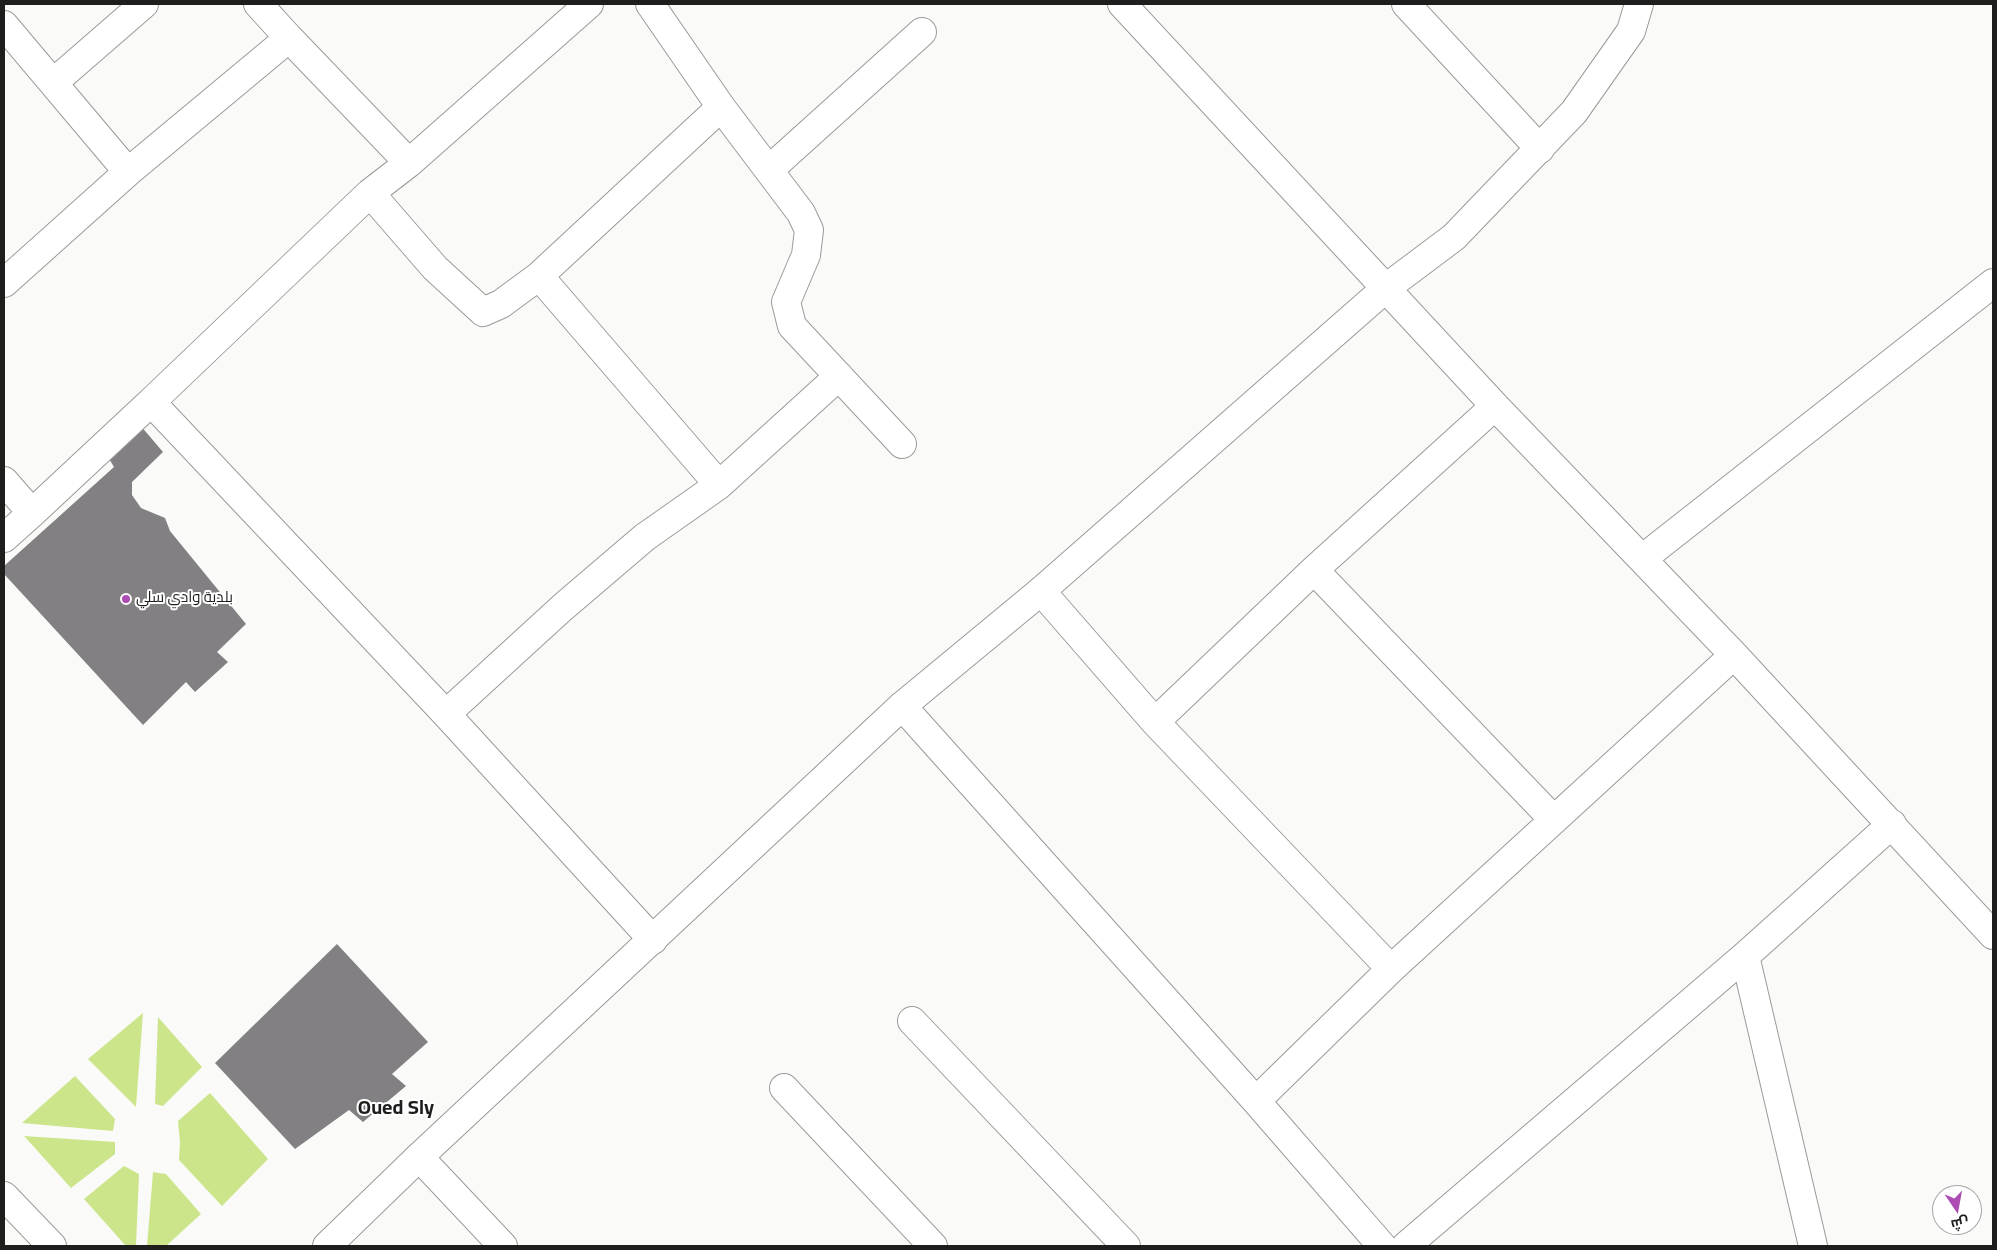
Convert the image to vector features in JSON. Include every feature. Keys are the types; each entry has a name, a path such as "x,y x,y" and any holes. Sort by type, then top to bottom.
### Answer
{"street":[{"path":"53,83 144,4"},
{"path":"258,4 409,162"},
{"path":"4,538 151,402 370,193 409,162 589,4"},
{"path":"650,4 722,106 801,212 809,230 806,255 786,302 792,326 902,444"},
{"path":"1122,4 1495,406 1734,655 1993,935"},
{"path":"1406,4 1540,149"},
{"path":"326,1246 902,706 1041,591 1386,288 1454,237 1574,112 1631,31 1639,4"},
{"path":"4,24 128,172"},
{"path":"770,170 922,32"},
{"path":"4,283 128,172 289,38"},
{"path":"370,193 435,268 483,312 501,304 539,276 722,106"},
{"path":"539,276 719,485"},
{"path":"1642,559 1993,282"},
{"path":"446,714 563,607 638,544 719,485 840,376"},
{"path":"151,402 446,714 653,940"},
{"path":"1155,722 1314,570 1495,406"},
{"path":"4,481 32,513"},
{"path":"1314,570 1554,820"},
{"path":"1041,591 1155,722 1391,969"},
{"path":"1256,1101 1391,969 1734,655"},
{"path":"902,706 1256,1101 1382,1246"},
{"path":"1406,1246 1745,956 1892,824"},
{"path":"1745,956 1813,1246"},
{"path":"912,1021 1126,1246"},
{"path":"784,1088 933,1246"},
{"path":"419,1157 503,1246"},
{"path":"4,1196 52,1246"}],"green space":[{"path":"143,1013 136,1107 88,1059"},
{"path":"158,1017 202,1067 163,1106 155,1104"},
{"path":"75,1076 115,1119 113,1131 22,1123"},
{"path":"210,1093 268,1159 222,1206 179,1160 178,1121"},
{"path":"24,1136 115,1142 115,1154 71,1188"},
{"path":"124,1166 139,1174 136,1246 126,1246 84,1199"},
{"path":"153,1172 166,1174 201,1214 166,1246 147,1246"}],"building":[{"name":"بلدية وادي سلي","path":"140,425 163,452 132,482 132,495 141,508 165,518 170,531 246,624 217,652 228,662 195,692 186,682 143,725 4,574 4,566 114,467 108,457"},
{"path":"337,944 428,1042 392,1074 406,1086 363,1122 349,1110 295,1149 215,1063"}],"place":[{"name":"بلدية وادي سلي","path":"126,599"}],"district":[{"name":"Oued Sly","path":"396,1110"}]}
